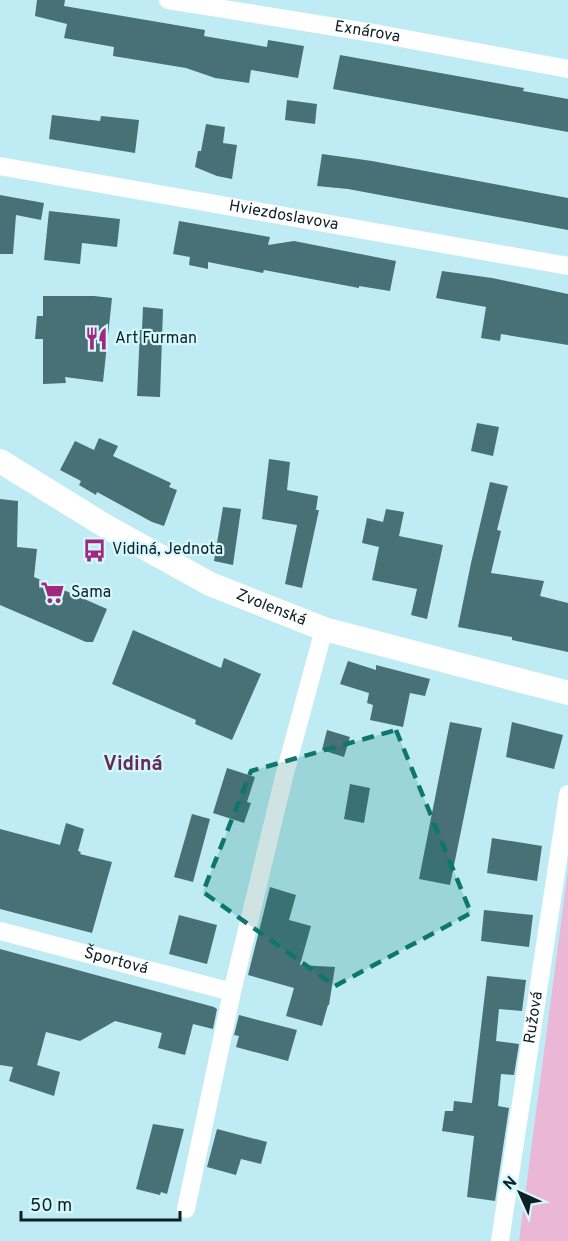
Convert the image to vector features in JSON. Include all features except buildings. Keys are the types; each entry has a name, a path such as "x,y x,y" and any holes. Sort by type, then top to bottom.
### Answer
{"street":[{"name":"Exnárova","path":"168,0 379,34 568,69"},
{"name":"Hviezdoslavova","path":"0,166 568,266"},
{"name":"Zvolenská","path":"0,461 107,527 210,584 324,629 568,693"},
{"path":"186,1209 232,992 284,777 324,629"},
{"name":"Ružová","path":"500,1241 568,794"},
{"name":"Športová","path":"0,931 232,992"}],"highlighted area":[{"path":"396,730 471,913 335,986 203,892 251,771"}],"shaded area":[{"path":"568,870 568,1241 519,1241"}],"place":[{"name":"Art Furman","path":"97,339"},
{"name":"Vidiná, Jednota","path":"94,550"},
{"name":"Sama","path":"53,593"}],"district":[{"name":"Vidiná","path":"133,765"}]}
